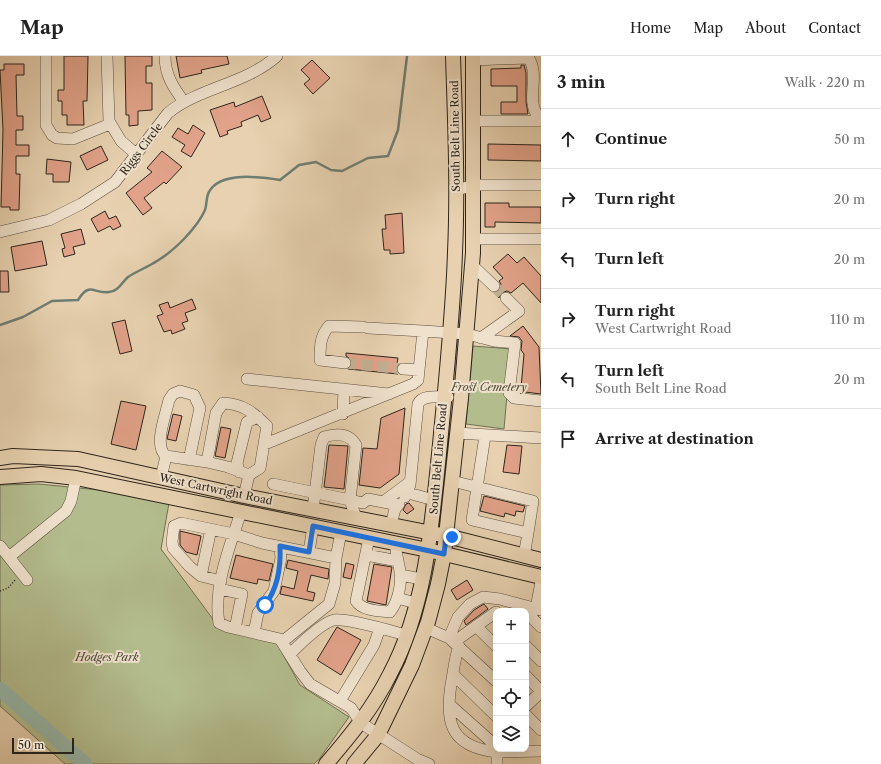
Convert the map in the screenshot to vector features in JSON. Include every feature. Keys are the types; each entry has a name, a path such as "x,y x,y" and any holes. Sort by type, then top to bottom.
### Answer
{"main road":[{"path":"454,58 473,58"},
{"name":"South Belt Line Road","path":"326,764 361,723 391,673 406,635 416,603 428,550 446,397 445,381 455,254 457,190 454,58"},
{"name":"South Belt Line Road","path":"354,764 378,735 412,666 426,628 438,584 444,554 467,334 474,239 473,58"},
{"path":"446,397 446,427 451,432 457,433"},
{"name":"West Cartwright Road","path":"0,458 13,456 78,459 244,496 446,536 541,560"},
{"path":"76,478 78,459"},
{"name":"West Cartwright Road","path":"0,477 41,474 76,478 428,550 541,577"},
{"path":"241,512 244,496"}],"street":[{"path":"46,56 46,125 52,135 57,138 73,139 110,124"},
{"path":"107,56 108,112 110,124 120,141 137,155"},
{"path":"166,56 168,78 184,102"},
{"name":"Riggs Circle","path":"0,232 48,220 81,204 115,182 168,113 184,102 225,86 268,64 277,56"},
{"path":"473,58 528,56 538,75 533,79 534,108 538,116 541,116"},
{"path":"474,121 541,121"},
{"path":"457,190 474,185 541,185"},
{"path":"474,239 541,238"},
{"path":"472,265 494,286"},
{"path":"481,338 519,311 506,298"},
{"path":"345,362 320,360 321,340 324,332 329,326 449,332 467,334 494,341 515,343 509,393 514,398 541,401"},
{"path":"265,444 343,414 413,384 418,380 423,331"},
{"path":"403,369 419,370"},
{"path":"246,379 390,394"},
{"path":"343,414 344,389"},
{"path":"189,460 200,408 194,396 187,392 180,391 173,394 169,400 159,445 161,452 166,456 189,460 207,462 244,474 260,468 267,426 258,417 236,404 223,403 216,413 207,462"},
{"path":"391,525 404,496 419,400 426,397 446,397"},
{"path":"244,496 244,474 237,463 246,422 258,417"},
{"path":"457,433 484,436 541,438"},
{"path":"313,510 321,445 324,437 331,435 345,435 356,445 350,500 356,518"},
{"path":"484,436 478,487 472,520 528,533"},
{"path":"161,478 166,456"},
{"path":"9,558 66,511 71,501 76,478"},
{"path":"452,481 533,501 524,556"},
{"path":"273,484 363,503 368,499 383,502 404,496 434,500"},
{"path":"383,502 404,496"},
{"path":"241,512 220,585 217,609 219,623 228,627 280,639 300,672 310,684 351,708 361,723 378,735 417,759 430,764"},
{"path":"236,624 242,594 201,576 190,567 173,548 172,542 174,526 181,523 336,558"},
{"path":"309,552 313,526"},
{"path":"201,576 211,529"},
{"path":"282,642 329,604 335,583 336,558 340,532"},
{"path":"369,538 356,596 358,603 362,607 378,611 390,612 397,598 401,575 395,555 396,544"},
{"path":"0,546 25,577"},
{"path":"254,633 258,613 274,591 280,564 280,546"},
{"path":"366,555 398,561"},
{"path":"401,575 422,579"},
{"path":"493,749 482,750 465,743 453,730 449,704 456,654 454,642 458,617 470,604 483,597 526,608 541,582"},
{"path":"397,598 416,603"},
{"path":"529,612 541,627"},
{"path":"454,642 493,615"},
{"path":"290,654 324,624 334,620 380,628 406,635"},
{"path":"476,626 494,644"},
{"path":"340,701 374,645 380,628"},
{"path":"426,628 454,642 495,680"},
{"path":"529,649 541,661"},
{"path":"453,674 493,713"},
{"path":"529,679 541,692 529,703"},
{"path":"449,704 493,745"},
{"path":"527,716 541,730"},
{"path":"529,750 541,751"},
{"path":"496,764 497,752"}],"path":[{"path":"0,591 8,588 25,577"}],"green space":[{"name":"Frost Cemetery","path":"473,346 511,349 504,429 466,424"},
{"name":"Hodges Park","path":"39,484 109,491 169,503 161,549 221,630 276,642 300,685 349,717 320,758 314,764 65,764 0,706 0,485"}],"building":[{"path":"64,56 88,56 87,101 83,101 84,125 67,125 67,115 62,115 62,101 58,101 58,90 64,90"},
{"path":"125,56 152,56 152,66 146,66 146,83 152,83 152,110 138,111 138,125 129,126 129,115 126,115"},
{"path":"176,56 227,56 229,64 201,70 202,73 180,78"},
{"path":"312,60 330,78 313,94 304,84 310,79 301,70"},
{"path":"4,64 24,64 24,75 16,75 17,116 23,116 23,130 16,130 16,145 29,145 29,156 16,156 16,174 20,174 19,210 10,210 10,207 1,207 3,130 0,70 4,70"},
{"path":"521,65 524,65 526,73 526,102 528,114 501,114 501,102 517,102 517,86 491,86 491,69 521,68"},
{"path":"262,96 271,118 261,122 258,115 241,122 242,126 227,131 228,134 220,137 210,110 234,102 235,107"},
{"path":"193,125 205,133 191,157 181,151 185,145 172,137 178,128 188,134"},
{"path":"488,144 541,145 541,161 488,160"},
{"path":"101,146 108,160 87,170 80,156"},
{"path":"162,151 182,167 166,184 164,182 144,198 152,208 143,215 126,193 152,172 147,168"},
{"path":"47,159 71,162 69,182 53,182 53,174 46,174"},
{"path":"485,203 509,203 509,207 541,207 541,223 495,222 495,227 485,227"},
{"path":"105,211 109,219 116,216 121,226 113,230 110,226 98,232 91,219"},
{"path":"402,213 404,253 390,254 390,250 384,250 382,229 386,229 385,215"},
{"path":"81,229 85,244 73,247 75,254 64,257 62,249 65,248 61,234"},
{"path":"42,241 47,265 15,271 11,247"},
{"path":"508,254 517,263 524,257 541,276 541,303 523,283 511,293 507,291 501,293 499,298 494,293 499,291 501,284 499,281 503,278 493,267"},
{"path":"0,271 8,271 9,292 0,292"},
{"path":"192,299 196,309 185,313 188,321 182,323 185,329 172,334 171,330 164,332 157,316 163,314 159,305 168,302 170,308"},
{"path":"125,320 132,351 120,354 112,323"},
{"path":"523,326 539,347 541,394 525,392 526,388 521,388 524,354 521,350 522,341 519,337 510,336"},
{"path":"346,353 398,358 396,369 398,374 348,369 352,363 346,356"},
{"path":"121,401 146,406 136,450 111,444"},
{"path":"405,408 399,474 380,488 359,485 363,448 377,449 381,418"},
{"path":"173,414 182,416 176,441 167,439"},
{"path":"221,427 231,429 225,458 215,456"},
{"path":"329,445 348,446 344,489 324,487"},
{"path":"507,445 522,446 519,474 503,472"},
{"path":"484,496 525,506 523,512 516,511 515,516 505,513 504,517 480,511"},
{"path":"409,503 414,509 407,514 403,510 406,504"},
{"path":"180,531 201,536 197,555 186,552 180,545"},
{"path":"236,555 273,564 269,581 258,579 257,584 230,578"},
{"path":"288,560 329,569 328,579 311,575 307,591 315,593 313,601 280,594 282,586 294,589 298,571 286,568"},
{"path":"346,563 354,565 351,579 343,577"},
{"path":"374,564 392,567 386,605 367,601"},
{"path":"467,580 473,590 457,600 451,590"},
{"path":"484,604 488,609 466,625 464,621 474,610"},
{"path":"337,627 361,640 341,675 317,660"}],"waterway":[{"path":"0,325 23,317 52,301 78,300 82,294 89,290 112,292 128,277 164,257 178,245 197,224 205,210 209,192 214,185 222,181 242,177 280,180 299,165 316,162 331,170 342,171 368,158 388,156 398,130 407,56"},
{"path":"0,689 85,764"}],"tunnel":[{"path":"494,286 506,298"},
{"path":"345,363 403,369"}],"route":[{"path":"265,605 274,591 281,558 280,546 309,552 313,526 444,554 446,536 452,537"}]}
